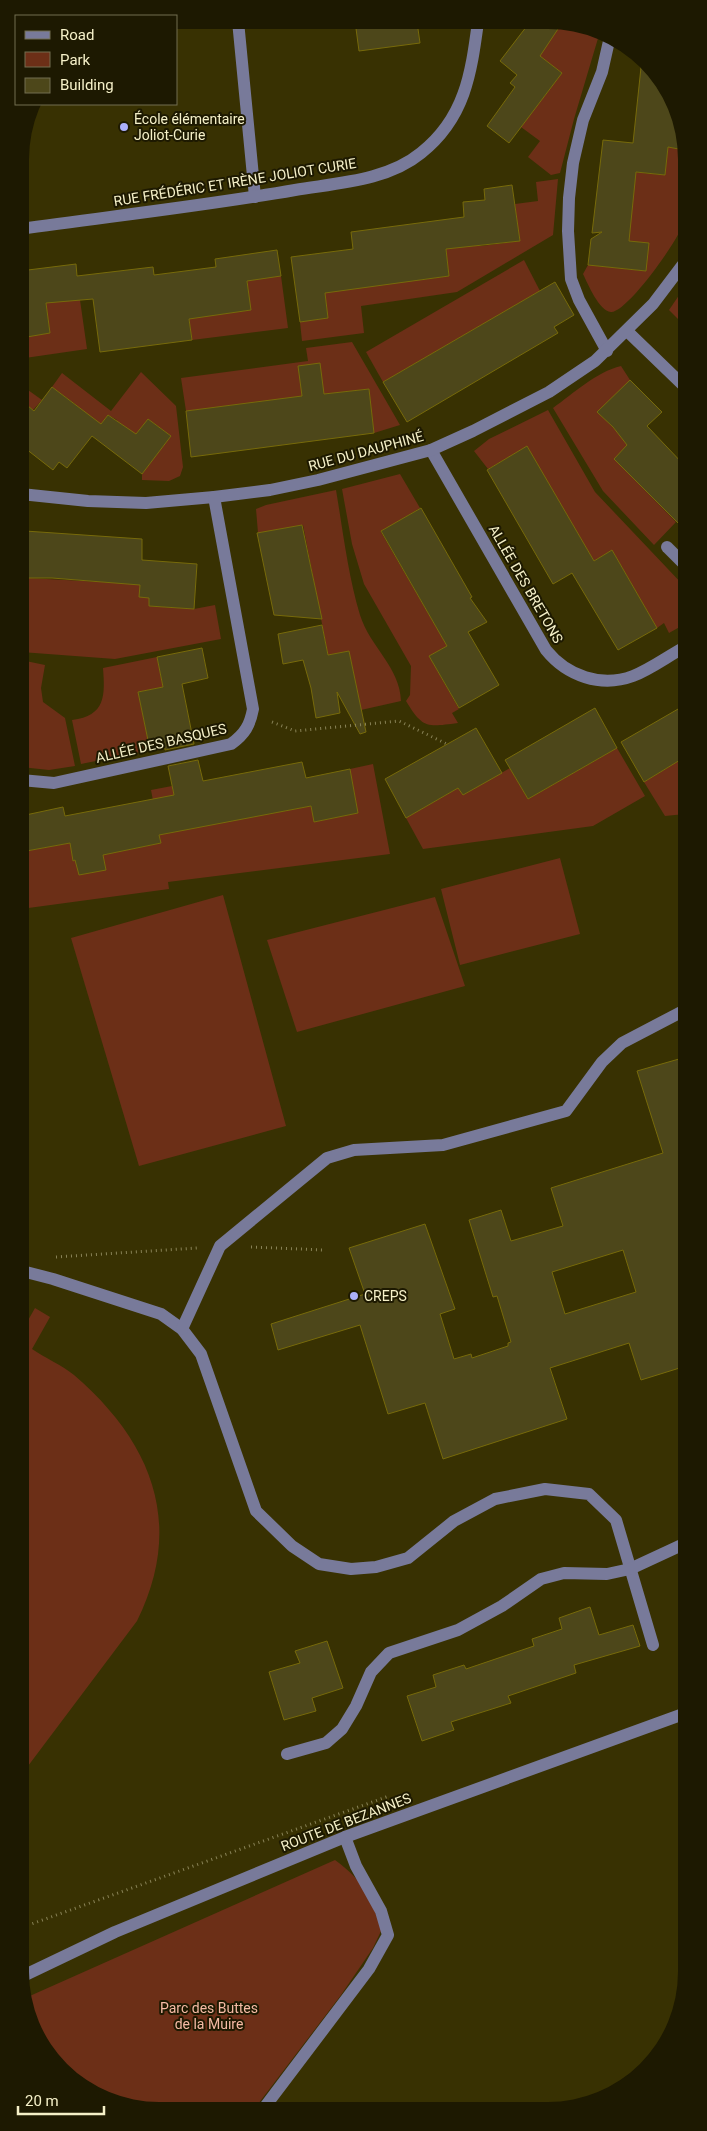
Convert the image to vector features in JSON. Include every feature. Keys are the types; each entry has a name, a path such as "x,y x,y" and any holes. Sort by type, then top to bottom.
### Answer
{"street":[{"path":"239,29 255,197"},
{"name":"RUE FRÉDÉRIC ET IRÈNE JOLIOT CURIE","path":"29,228 255,197 369,177 396,168 420,154 454,118 465,94 472,66 477,29"},
{"path":"607,351 579,300 571,279 568,231 573,163 584,120 602,72 608,44"},
{"name":"RUE DU DAUPHINÉ","path":"29,495 88,501 146,503 214,497 270,490 318,480 431,450 474,431 549,392 595,361 654,304 678,272"},
{"path":"627,331 678,380"},
{"name":"ALLÉE DES BRETONS","path":"431,450 546,650 556,664 586,679 620,680 634,675 678,651"},
{"name":"ALLÉE DES BASQUES","path":"29,781 54,783 231,744 242,737 250,724 253,709 214,497"},
{"path":"667,547 678,558"},
{"path":"182,1329 220,1246 327,1158 354,1150 443,1145 566,1111 602,1062 622,1044 678,1014"},
{"path":"29,1273 160,1314 182,1329 201,1354 256,1511 292,1546 319,1564 351,1569 376,1567 408,1558 454,1521 496,1499 545,1489 589,1494 616,1520 653,1645"},
{"path":"287,1754 326,1743 342,1729 356,1706 371,1672 389,1653 458,1630 502,1606 541,1579 564,1573 607,1574 630,1569 678,1548"},
{"name":"ROUTE DE BEZANNES","path":"29,1973 115,1932 345,1837 678,1717"},
{"path":"269,2102 369,1969 388,1935 381,1911 356,1866 345,1837"}],"path":[{"path":"252,714 295,730 399,721 449,744"},
{"path":"50,1257 220,1246 323,1250"},
{"path":"29,1925 397,1793"}],"green space":[{"path":"558,29 574,31 598,39 560,173 551,175 528,157 540,141 521,127 562,73 533,51 553,36"},
{"path":"668,147 677,149 678,234 652,273 629,301 619,309 611,312 602,307 598,302 583,274 588,265 645,271 649,243 612,240 621,171 665,175"},
{"path":"558,179 553,235 457,292 361,306 364,333 302,341 300,322 328,317 322,273 421,280 449,276 445,240 481,246 519,241 515,204 538,201 536,182"},
{"path":"524,260 540,291 383,382 366,352"},
{"path":"247,274 281,276 288,328 192,340 185,290 223,314 250,310"},
{"path":"44,288 80,300 87,349 29,357 29,336 50,333"},
{"path":"678,297 678,319 669,310"},
{"path":"352,342 400,425 374,433 369,389 186,411 181,378 308,361 306,348"},
{"path":"621,366 630,380 598,412 629,444 614,459 676,522 654,545 603,491 553,408 594,378"},
{"path":"141,372 176,406 183,467 180,476 169,481 142,480 142,474 171,436 148,419 131,440 113,426 117,420 108,415 83,447 75,441 75,404 52,387 62,373 111,411"},
{"path":"29,391 42,400 33,410 29,407"},
{"path":"548,410 595,492 678,580 678,628 669,633 664,623 657,628 612,550 594,561 527,447 488,469 474,451 489,439"},
{"path":"400,474 420,508 381,532 447,646 429,656 459,709 452,713 458,723 427,724 417,717 406,701 410,695 411,666 364,584 352,544 342,489"},
{"path":"336,490 349,569 360,615 370,637 396,678 401,701 361,710 349,651 328,655 303,525 258,533 256,509 266,505"},
{"path":"29,578 140,584 149,598 149,606 194,609 215,605 221,639 115,659 29,653"},
{"path":"157,657 163,687 138,692 150,750 81,764 72,720 91,714 101,703 104,687 103,668"},
{"path":"29,662 45,665 41,688 43,702 65,718 75,766 49,770 29,768"},
{"path":"617,748 645,796 593,826 423,849 406,818 458,788 463,795 510,768 528,799"},
{"path":"678,761 678,815 665,816 644,782"},
{"path":"373,764 390,854 168,882 169,889 29,908 29,851 70,843 73,861 161,843 151,790 172,786 180,830 311,806 314,822 358,813 350,769"},
{"path":"560,858 580,934 460,965 441,889"},
{"path":"223,895 286,1126 139,1166 71,938"},
{"path":"435,897 465,986 297,1032 267,940"},
{"path":"35,1308 50,1317 32,1349 74,1375 101,1401 124,1428 141,1457 153,1487 159,1518 158,1551 151,1585 137,1621 29,1765 29,1319"},
{"name":"Parc des Buttes de la Muire","path":"335,1860 353,1875 365,1890 382,1929 373,1948 341,1995 260,2102 142,2101 133,2100 101,2089 80,2075 56,2051 42,2030 31,1996"}],"building":[{"path":"356,29 418,29 420,43 359,51"},
{"path":"525,29 558,29 540,56 562,73 509,143 487,126 515,87 510,83 517,75 500,61"},
{"path":"641,68 656,86 665,101 676,133 677,149 668,147 665,175 636,172 629,241 649,243 646,271 588,265 591,239 602,232 592,233 603,140 633,143"},
{"path":"512,185 520,241 446,249 449,276 325,293 328,318 300,322 291,257 353,249 351,232 464,217 463,202 485,200 484,189"},
{"path":"277,250 281,276 247,281 251,310 189,319 192,340 100,352 93,299 46,303 50,333 29,337 29,270 76,264 77,276 153,267 154,275 216,267 215,259"},
{"path":"555,282 574,315 554,327 558,333 407,422 383,382"},
{"path":"320,363 324,394 369,389 374,433 191,457 186,411 302,396 298,366"},
{"path":"630,380 662,412 647,426 678,459 678,523 614,459 627,445 613,427 597,412"},
{"path":"52,387 101,424 108,415 136,434 148,419 171,436 142,474 92,436 67,468 59,462 53,470 29,451 29,407 34,411"},
{"path":"527,446 594,561 612,550 657,628 618,650 572,573 553,584 487,470"},
{"path":"421,508 472,597 470,598 487,622 468,632 499,685 459,708 429,656 447,646 381,531"},
{"path":"302,525 322,619 274,615 257,533"},
{"path":"29,531 142,539 142,560 197,564 194,609 149,606 149,598 139,597 140,585 29,578"},
{"path":"322,625 328,655 349,651 366,732 360,734 337,692 340,713 316,718 311,688 303,660 283,664 278,634"},
{"path":"202,648 208,678 182,684 194,744 165,750 165,748 150,750 138,692 163,687 157,657"},
{"path":"595,708 617,748 528,799 505,760"},
{"path":"678,709 678,761 644,782 621,742"},
{"path":"476,728 502,773 463,795 458,788 406,818 385,779"},
{"path":"198,760 203,781 302,762 306,778 350,769 358,813 314,822 311,806 159,835 161,843 103,855 106,870 79,875 75,860 73,861 70,843 29,851 29,814 63,807 65,816 174,795 168,766"},
{"path":"678,1059 678,1368 641,1380 629,1343 550,1368 567,1419 443,1459 425,1403 388,1414 360,1325 278,1350 271,1324 365,1294 349,1248 425,1224 455,1309 440,1314 454,1359 471,1354 472,1358 508,1346 508,1343 511,1342 497,1296 493,1297 469,1220 501,1210 511,1241 563,1226 551,1188 663,1153 637,1071","holes":["623,1250 636,1292 565,1314 552,1272"]},
{"path":"590,1607 599,1635 633,1625 640,1646 574,1665 576,1673 508,1696 511,1703 451,1722 454,1730 422,1741 407,1696 436,1687 433,1675 464,1665 466,1669 534,1646 532,1639 562,1629 559,1618"},
{"path":"327,1641 343,1688 312,1698 316,1711 284,1720 269,1672 300,1663 295,1651"}],"place":[{"name":"École élémentaire Joliot-Curie","path":"124,127"},
{"name":"CREPS","path":"354,1296"}]}
